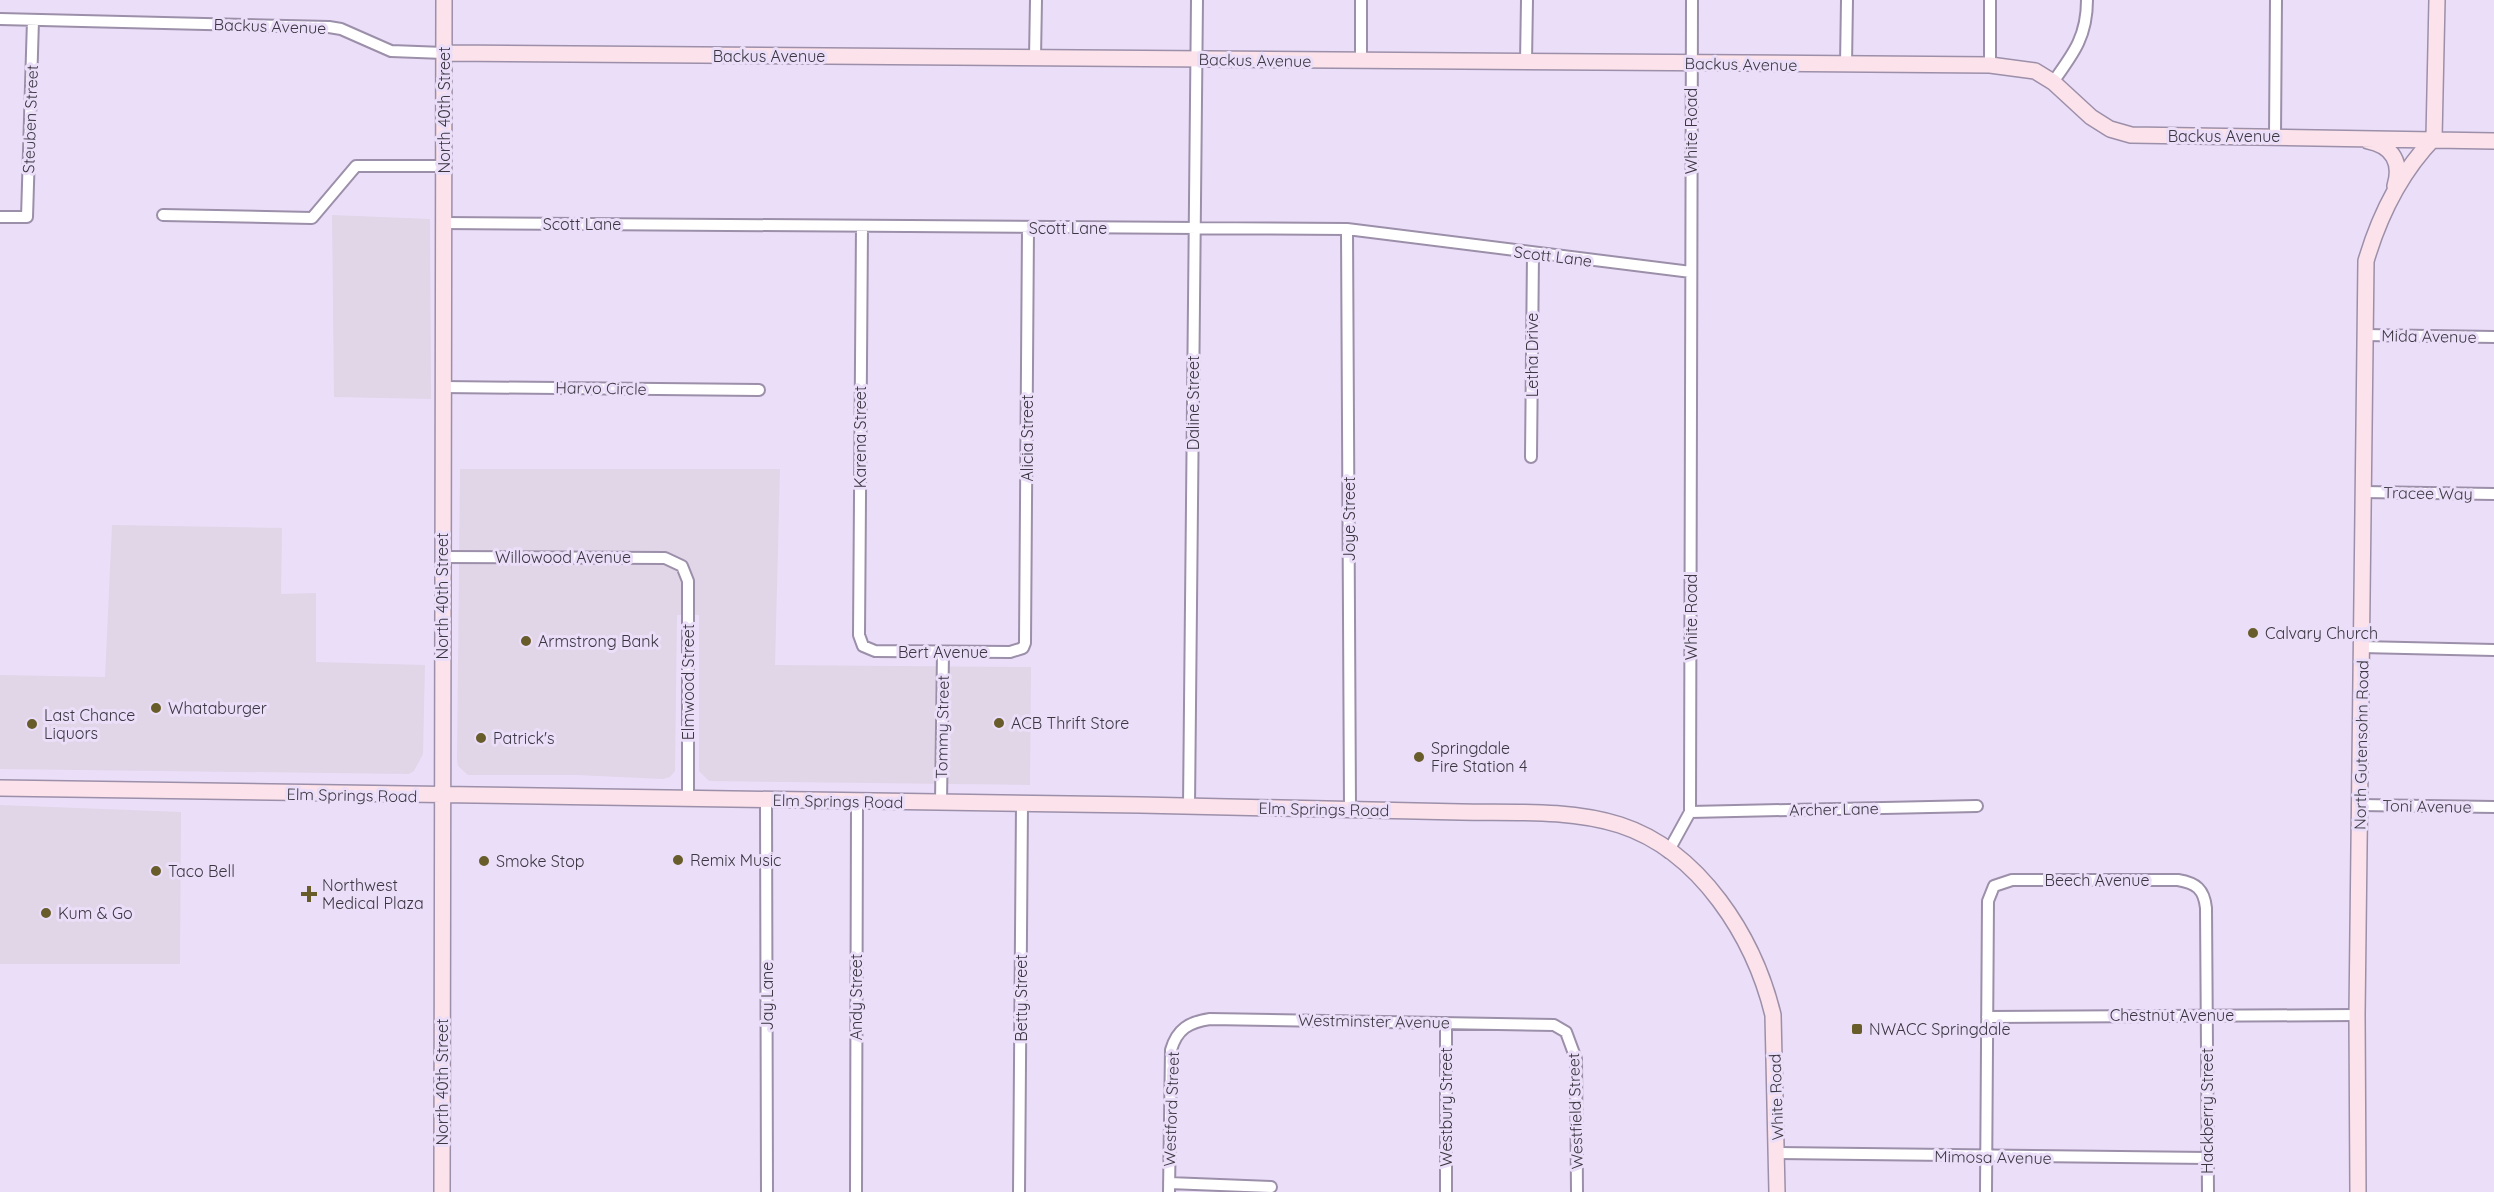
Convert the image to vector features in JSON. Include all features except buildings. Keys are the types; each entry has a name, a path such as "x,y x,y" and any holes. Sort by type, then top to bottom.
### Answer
{"street":[{"name":"North 40th Street","path":"442,1192 444,0"},
{"path":"1035,58 1036,0"},
{"name":"Daline Street","path":"1190,806 1197,0"},
{"path":"1361,0 1361,61"},
{"path":"1526,62 1527,0"},
{"name":"White Road","path":"1692,0 1690,812 1668,852 1698,875 1723,904 1743,935 1767,988 1773,1015 1777,1192"},
{"path":"1846,65 1847,0"},
{"path":"1990,0 1990,64"},
{"path":"2053,82 2074,53 2085,31 2088,0"},
{"path":"2275,136 2276,0"},
{"path":"2434,138 2437,0"},
{"name":"Backus Avenue","path":"0,20 329,27 341,29 391,51 444,53 1846,65 1990,64 2035,71 2053,82 2091,117 2110,129 2130,135 2434,138 2494,141"},
{"name":"Steuben Street","path":"0,217 27,218 33,20"},
{"path":"2344,137 2375,142 2394,155 2399,173 2389,203"},
{"name":"North Gutensohn Road","path":"2358,1192 2357,1015 2366,261 2375,228 2417,155 2434,138"},
{"path":"163,215 312,218 356,166 444,165"},
{"name":"Scott Lane","path":"443,223 1347,230 1691,272"},
{"name":"Karena Street","path":"862,226 859,635 863,646"},
{"name":"Alicia Street","path":"1023,648 1026,626 1028,228"},
{"name":"Joye Street","path":"1347,230 1350,808"},
{"name":"Letha Drive","path":"1531,457 1533,254"},
{"name":"Mida Avenue","path":"2364,335 2494,337"},
{"name":"Harvo Circle","path":"442,387 759,390"},
{"name":"Tracee Way","path":"2363,492 2494,494"},
{"name":"Willowood Avenue","path":"442,557 665,558 682,566"},
{"name":"Elmwood Street","path":"682,566 688,581 688,799"},
{"name":"Bert Avenue","path":"863,646 875,651 943,652 1010,652 1023,648"},
{"path":"2361,647 2494,650"},
{"name":"Tommy Street","path":"941,803 943,652"},
{"name":"Elm Springs Road","path":"0,788 1350,808 1584,816 1622,826 1647,837 1668,852"},
{"name":"Jay Lane","path":"766,800 767,1192"},
{"name":"Andy Street","path":"856,1192 857,801"},
{"name":"Betty Street","path":"1019,1192 1022,804"},
{"name":"Archer Lane","path":"1690,812 1977,806"},
{"name":"Toni Avenue","path":"2360,806 2494,807"},
{"name":"Beech Avenue","path":"1988,1017 1988,901 1994,886 2012,880 2178,880 2199,887"},
{"name":"Hackberry Street","path":"2199,887 2205,896 2206,908 2208,1192"},
{"name":"Chestnut Avenue","path":"1988,1017 2357,1015"},
{"path":"1986,1192 1988,1017"},
{"name":"Westminster Avenue","path":"1182,1029 1194,1021 1210,1019 1539,1023 1554,1025 1566,1032"},
{"name":"Westbury Street","path":"1446,1023 1446,1192"},
{"name":"Westford Street","path":"1169,1188 1171,1050 1174,1038 1182,1029"},
{"name":"Westfield Street","path":"1566,1032 1576,1059 1577,1192"},
{"name":"Mimosa Avenue","path":"1777,1154 2208,1158"},
{"path":"1169,1188 1271,1186"}],"shaded area":[{"path":"332,215 430,219 431,399 334,397"},
{"path":"460,469 780,469 775,665 1031,667 1030,785 709,781 699,771 699,615 677,615 675,771 670,777 663,779 576,775 468,775 458,766 457,760"},
{"path":"112,525 282,528 281,594 316,593 316,662 425,665 423,754 414,771 409,774 0,769 0,675 105,677"},
{"path":"0,805 181,812 180,964 0,964"}],"place":[{"name":"Calvary Church","path":"2253,633"},
{"name":"Armstrong Bank","path":"526,641"},
{"name":"Whataburger","path":"156,708"},
{"name":"ACB Thrift Store","path":"999,723"},
{"name":"Last Chance Liquors","path":"32,724"},
{"name":"Patrick's","path":"481,738"},
{"name":"Springdale Fire Station 4","path":"1419,757"},
{"name":"Remix Music","path":"678,860"},
{"name":"Smoke Stop","path":"484,861"},
{"name":"Taco Bell","path":"156,871"},
{"name":"Northwest Medical Plaza","path":"309,894"},
{"name":"Kum & Go","path":"46,913"},
{"name":"NWACC Springdale","path":"1857,1029"}]}
